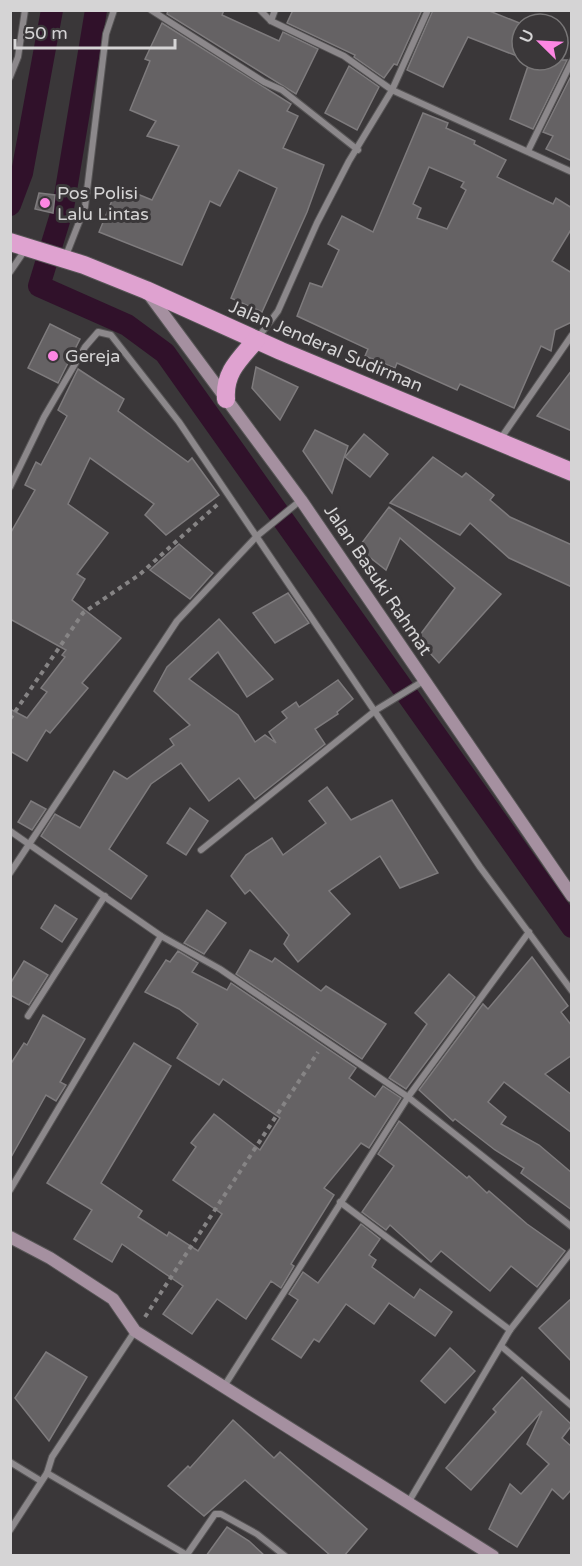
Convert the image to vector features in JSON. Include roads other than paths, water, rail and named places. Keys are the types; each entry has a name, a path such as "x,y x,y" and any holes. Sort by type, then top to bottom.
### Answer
{"highway":[{"name":"Jalan Jenderal Sudirman","path":"27,247 146,290 256,340 572,472"},
{"path":"226,399 227,378 235,364 256,340"}],"main road":[{"name":"Jalan Basuki Rahmat","path":"146,290 301,500 572,896"},
{"path":"10,1237 59,1263 113,1299 135,1331 223,1389 493,1556"}],"street":[{"path":"10,77 18,57 25,10"},
{"path":"64,259 85,207 106,34 114,10"},
{"path":"151,10 264,82 282,90 358,150"},
{"path":"260,10 271,21 344,56 392,90 572,172"},
{"path":"271,21 275,10"},
{"path":"256,340 279,311 317,224 349,161 358,150 392,90 428,10"},
{"path":"528,151 572,61"},
{"path":"10,272 27,247"},
{"path":"10,488 44,417 85,347 98,332 111,335 179,422 229,493 480,867 572,991"},
{"path":"498,441 572,335"},
{"path":"10,873 177,621 257,536 301,500"},
{"path":"201,850 376,710 425,680"},
{"path":"10,831 161,936 220,969 408,1097 572,1227"},
{"path":"28,1016 105,896"},
{"path":"223,1389 408,1097 530,932"},
{"path":"10,1190 161,936"},
{"path":"340,1202 510,1330"},
{"path":"408,1503 510,1330 572,1251"},
{"path":"10,1530 47,1473 52,1457 135,1331"},
{"path":"501,1346 572,1406"},
{"path":"10,1462 41,1481"},
{"path":"47,1473 186,1555 215,1514 221,1514 257,1534 285,1556"}],"waterway":[{"path":"10,205 22,173 52,10"},
{"path":"96,10 63,208 39,286 127,325 165,353 572,927"}],"place":[{"name":"Pos Polisi Lalu Lintas","path":"45,203"},
{"name":"Gereja","path":"53,356"}]}
